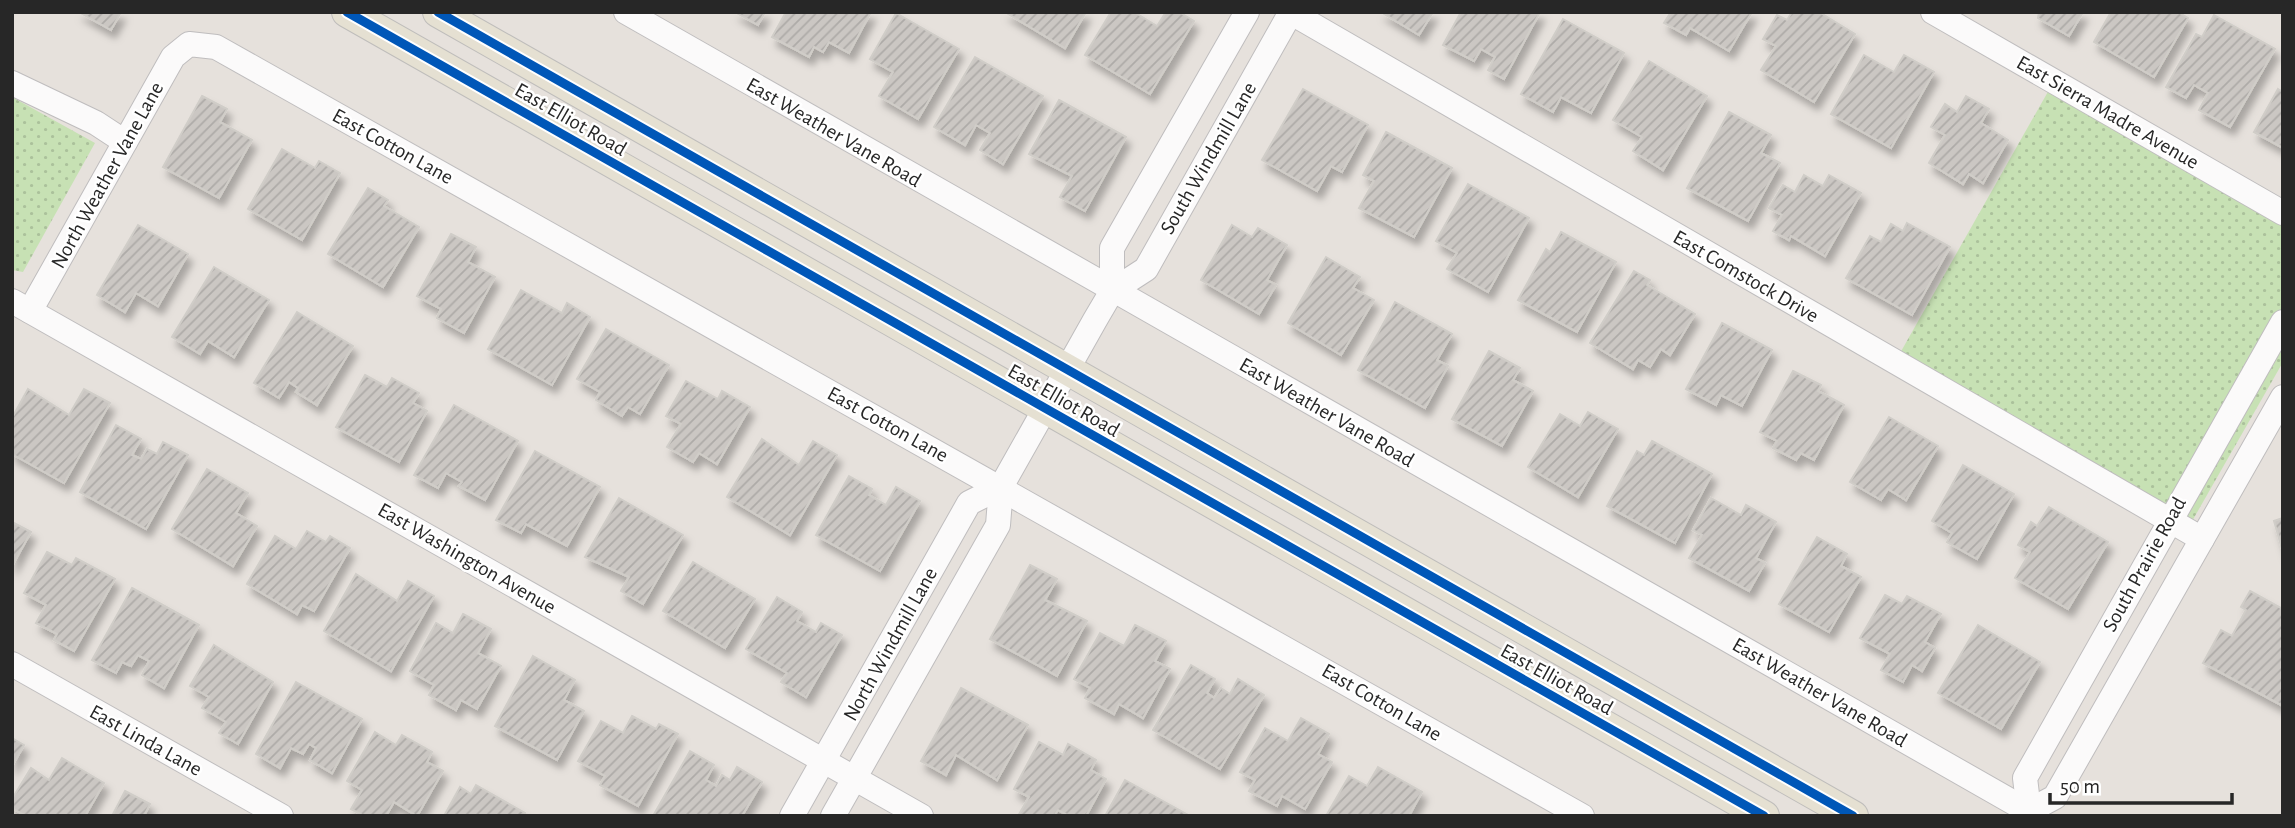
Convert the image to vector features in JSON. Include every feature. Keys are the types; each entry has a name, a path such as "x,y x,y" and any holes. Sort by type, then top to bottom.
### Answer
{"main road":[{"name":"East Elliot Road","path":"347,12 1853,816"},
{"name":"East Elliot Road","path":"438,12 1764,816"}],"street":[{"name":"East Weather Vane Road","path":"626,12 2031,814"},
{"name":"South Windmill Lane","path":"1112,291 1112,248 1247,12"},
{"name":"South Windmill Lane","path":"1056,389 1112,291 1146,269 1291,12"},
{"name":"East Comstock Drive","path":"1291,12 2202,539"},
{"name":"East Sierra Madre Avenue","path":"1933,12 2283,213"},
{"name":"North Weather Vane Lane","path":"21,306 125,142 173,57 190,44"},
{"name":"East Cotton Lane","path":"190,44 216,47 1582,816"},
{"path":"12,83 96,123 125,142"},
{"name":"East Washington Avenue","path":"21,306 921,816"},
{"name":"South Prairie Road","path":"2283,322 2025,778 2031,814 2055,797 2283,397"},
{"name":"North Windmill Lane","path":"833,816 998,525 1001,487 1056,389"},
{"name":"North Windmill Lane","path":"792,816 970,503 1001,487"},
{"name":"East Linda Lane","path":"12,664 281,816"}],"green space":[{"path":"2054,81 2283,213 2283,362 2187,530 1895,362"},
{"path":"12,97 95,143 23,272 12,270"}],"building":[{"path":"79,12 121,12 111,30"},
{"path":"735,12 765,12 758,25"},
{"path":"786,12 871,12 849,53 829,42 823,52 814,47 809,57 772,37"},
{"path":"1005,12 1086,12 1065,48"},
{"path":"1111,12 1134,12 1157,26 1166,12 1179,12 1194,21 1150,94 1085,55"},
{"path":"1381,12 1433,12 1419,35"},
{"path":"1461,12 1540,12 1504,79 1488,70 1495,57 1481,49 1474,61 1443,45"},
{"path":"1671,12 1752,12 1729,51 1690,28 1686,35 1664,23"},
{"path":"1792,12 1819,12 1855,34 1814,102 1761,70 1776,46 1763,39 1777,15 1787,20"},
{"path":"2039,12 2083,12 2069,36 2038,18"},
{"path":"2111,12 2178,12 2188,18 2154,77 2094,42"},
{"path":"896,13 959,49 918,119 879,96 893,72 870,59"},
{"path":"2214,15 2275,49 2230,127 2199,110 2208,93 2194,85 2186,98 2166,87 2196,34 2202,37"},
{"path":"1563,19 1624,53 1591,113 1561,97 1553,112 1521,94"},
{"path":"1864,55 1894,72 1904,55 1934,72 1891,148 1831,114"},
{"path":"975,57 1043,96 1003,164 980,150 990,133 976,125 965,145 934,127"},
{"path":"1649,61 1707,96 1663,170 1633,151 1642,137 1613,120"},
{"path":"1303,89 1368,125 1342,172 1331,166 1317,191 1262,160"},
{"path":"2278,89 2283,92 2283,148 2254,132"},
{"path":"202,96 227,109 220,122 252,140 219,198 163,167"},
{"path":"1966,96 1989,109 1981,123 2008,140 1983,183 1969,174 1963,184 1929,163 1945,135 1931,127 1945,104 1957,112"},
{"path":"1059,100 1126,137 1085,211 1060,197 1072,176 1029,154"},
{"path":"1729,112 1771,135 1761,153 1780,163 1748,221 1687,188"},
{"path":"1386,132 1452,168 1414,237 1359,208 1374,181 1363,175"},
{"path":"282,149 315,168 319,161 340,173 302,240 248,209"},
{"path":"1804,175 1823,186 1829,175 1861,193 1825,256 1791,236 1789,240 1773,231 1782,215 1769,208 1783,185 1795,192"},
{"path":"1468,184 1529,218 1488,292 1447,269 1457,253 1436,241"},
{"path":"368,188 388,200 384,206 419,227 383,287 328,254"},
{"path":"1907,223 1950,247 1912,315 1846,278 1870,236 1881,242 1891,224 1903,231"},
{"path":"138,225 188,254 158,306 136,293 125,312 97,295"},
{"path":"1232,225 1252,237 1258,228 1287,245 1267,280 1276,285 1259,314 1201,280"},
{"path":"1561,232 1616,262 1577,332 1518,300 1546,249 1550,252"},
{"path":"451,234 476,247 468,262 495,277 464,333 437,318 441,309 417,296"},
{"path":"1326,257 1360,277 1353,288 1374,300 1341,355 1288,323"},
{"path":"214,267 269,300 234,357 208,341 200,354 172,337"},
{"path":"1634,271 1650,280 1647,285 1695,314 1670,355 1661,349 1650,367 1638,360 1633,369 1590,343"},
{"path":"521,290 562,313 567,303 590,317 552,385 488,349"},
{"path":"1395,302 1452,334 1437,360 1448,366 1425,408 1358,370"},
{"path":"297,312 353,346 317,405 296,392 298,388 289,382 279,398 254,383"},
{"path":"1722,323 1772,350 1742,406 1721,395 1716,405 1686,389"},
{"path":"606,329 669,365 640,414 628,407 622,416 596,400 600,392 577,379"},
{"path":"1489,351 1520,368 1513,380 1533,391 1502,446 1452,419"},
{"path":"1793,371 1821,385 1818,391 1844,405 1814,460 1801,453 1796,460 1773,448 1777,441 1760,432"},
{"path":"365,375 387,387 392,378 419,393 413,403 427,411 399,462 336,427"},
{"path":"686,381 718,399 722,391 750,407 717,464 699,453 693,462 667,447 681,424 666,416"},
{"path":"28,389 69,415 84,389 110,403 64,483 12,454 12,418"},
{"path":"454,405 518,441 485,500 459,486 462,482 446,473 438,488 414,475"},
{"path":"1588,412 1618,429 1578,497 1528,467 1560,414 1580,426"},
{"path":"1889,417 1938,446 1906,500 1888,489 1881,500 1850,482"},
{"path":"116,425 141,439 132,455 141,459 147,449 157,454 163,442 188,455 146,529 80,492"},
{"path":"762,439 799,465 813,441 837,455 790,535 727,497"},
{"path":"1652,441 1712,474 1675,543 1607,506 1637,451 1644,455"},
{"path":"535,451 600,487 567,546 526,524 521,533 496,520"},
{"path":"1963,465 2014,494 1977,559 1947,542 1952,533 1932,521"},
{"path":"207,469 248,493 236,513 257,526 233,566 172,529"},
{"path":"849,476 872,489 869,495 886,505 896,487 920,501 880,571 816,535"},
{"path":"619,498 683,535 643,604 621,591 629,577 585,557"},
{"path":"1711,498 1741,515 1746,505 1776,522 1756,558 1765,563 1749,591 1689,558 1702,535 1693,530"},
{"path":"2049,507 2108,542 2068,609 2015,578 2030,552 2018,545 2031,522 2037,526"},
{"path":"2283,518 2283,552 2274,521"},
{"path":"12,522 31,532 12,566"},
{"path":"307,531 326,542 330,536 350,548 314,611 302,605 297,614 247,584 275,536 296,549"},
{"path":"1817,537 1847,554 1841,566 1861,577 1829,632 1779,604"},
{"path":"47,552 72,565 76,558 115,579 74,651 54,640 57,634 36,623 46,605 24,593"},
{"path":"693,562 755,599 725,648 663,611"},
{"path":"1030,565 1057,579 1045,600 1087,621 1057,676 990,639"},
{"path":"356,574 397,601 408,581 434,596 391,671 324,631"},
{"path":"132,588 199,625 164,688 142,675 149,661 138,655 131,666 122,662 116,673 92,660"},
{"path":"2250,591 2283,609 2283,706 2203,663 2221,630 2232,636 2246,610 2241,607"},
{"path":"1885,595 1902,604 1907,596 1941,614 1925,642 1935,648 1922,671 1912,665 1903,682 1881,670 1890,654 1860,638"},
{"path":"777,597 802,612 797,621 816,632 821,623 842,635 806,697 781,682 787,673 746,649"},
{"path":"463,614 491,629 478,653 501,666 477,709 461,700 456,710 429,695 434,685 410,671 436,623 453,633"},
{"path":"1135,625 1166,641 1155,661 1170,669 1143,718 1119,704 1114,714 1085,698 1090,688 1074,679 1100,633 1124,646"},
{"path":"1978,625 2040,662 2001,729 1938,693"},
{"path":"214,645 273,682 238,744 219,733 226,722 202,708 209,697 190,686"},
{"path":"533,656 575,680 564,700 584,711 557,760 495,726"},
{"path":"1191,665 1215,679 1207,693 1214,698 1221,688 1230,694 1238,679 1264,695 1220,769 1153,730"},
{"path":"296,682 362,719 332,773 310,760 316,748 309,744 303,754 291,748 280,768 256,754"},
{"path":"961,688 1028,725 997,780 956,755 946,775 921,761"},
{"path":"632,716 656,729 659,724 678,734 638,806 600,785 605,776 578,761 601,721 623,733"},
{"path":"1301,718 1329,734 1318,754 1332,762 1305,809 1282,796 1277,806 1249,791 1255,780 1240,772 1265,728 1288,741"},
{"path":"375,732 396,745 402,735 432,752 427,762 443,771 417,816 394,802 386,816 364,816 351,809 362,790 347,781"},
{"path":"12,738 24,745 12,766"},
{"path":"1039,742 1063,755 1068,744 1096,760 1091,770 1106,779 1086,816 1069,816 1058,810 1054,816 1018,816 1029,797 1014,789"},
{"path":"690,751 714,765 706,780 716,786 722,775 730,780 737,767 762,782 742,816 653,816"},
{"path":"62,758 104,783 85,816 26,816 12,808 12,799 31,768 49,780"},
{"path":"1378,767 1422,792 1409,816 1326,816 1349,776 1367,786"},
{"path":"1125,780 1190,816 1105,816"},
{"path":"476,785 525,813 524,816 444,816 460,787 471,794"},
{"path":"125,791 150,804 144,816 112,816"}],"cycle path":[{"path":"347,12 1764,816"},
{"path":"438,12 1853,816"}]}
